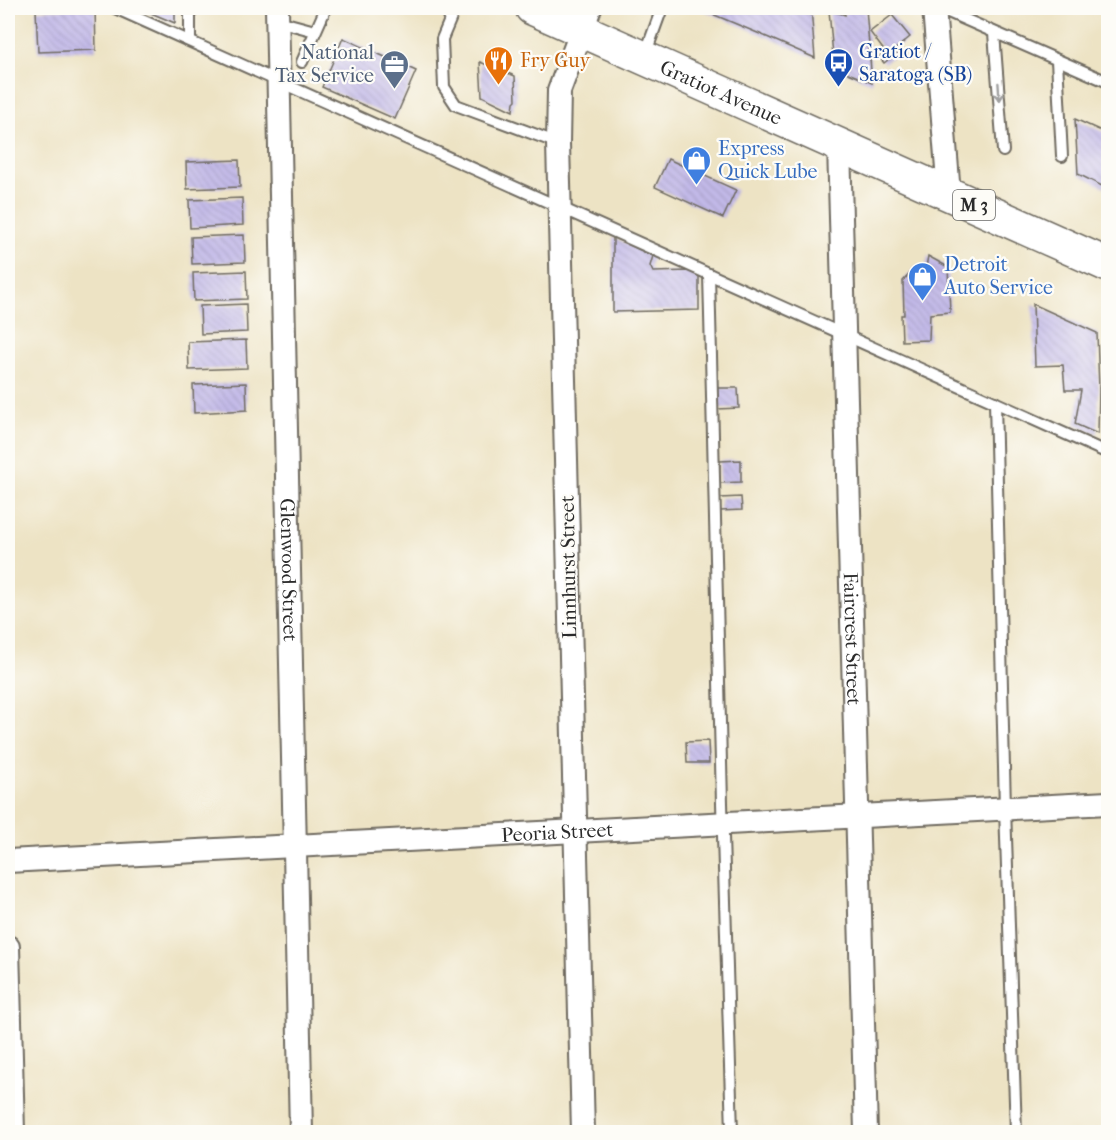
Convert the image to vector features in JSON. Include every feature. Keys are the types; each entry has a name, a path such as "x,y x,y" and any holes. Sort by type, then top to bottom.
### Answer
{"main road":[{"name":"Gratiot Avenue","path":"532,8 586,19 644,58 1108,265"}],"street":[{"path":"934,8 950,194"},
{"name":"Glenwood Street","path":"278,14 301,1132"},
{"name":"Linnhurst Street","path":"583,1132 558,143 559,91 586,19"},
{"name":"Faircrest Street","path":"839,145 866,1132"},
{"name":"Peoria Street","path":"8,861 1108,803"},
{"path":"8,947 12,1132"}],"lane":[{"path":"115,8 1108,453"},
{"path":"190,8 190,41"},
{"path":"455,8 442,39 444,87 456,105 558,143"},
{"path":"644,58 662,8"},
{"path":"939,8 1108,82"},
{"path":"302,62 325,10"},
{"path":"278,14 315,31"},
{"path":"994,33 1003,151"},
{"path":"1056,60 1062,156"},
{"path":"710,274 722,823 732,1132"},
{"path":"995,402 1016,1132"}],"building":[{"path":"95,8 96,50 38,52 36,10"},
{"path":"139,8 175,8 175,23"},
{"path":"698,8 811,8 815,58 760,34"},
{"path":"844,8 866,8 872,83 834,67 829,10 845,15"},
{"path":"892,15 910,37 894,50 897,53 884,63 879,57 885,52 870,32"},
{"path":"343,38 416,71 395,119 322,87"},
{"path":"480,62 515,76 516,100 513,111 482,96"},
{"path":"1075,119 1108,134 1108,189 1078,174"},
{"path":"668,159 736,190 723,218 655,187"},
{"path":"239,160 240,187 187,189 186,162"},
{"path":"242,198 243,225 190,228 189,200"},
{"path":"244,235 245,262 192,264 191,237"},
{"path":"613,237 653,256 650,266 653,272 689,271 699,276 699,310 613,312"},
{"path":"928,256 948,267 950,312 930,314 929,340 902,341 903,281 916,267 926,267"},
{"path":"246,271 247,299 194,301 193,273"},
{"path":"246,304 247,332 201,334 200,306"},
{"path":"1033,304 1097,333 1098,434 1075,424 1081,390 1065,390 1063,365 1035,366"},
{"path":"246,340 247,368 189,370 188,342"},
{"path":"246,383 247,410 194,413 193,385"},
{"path":"716,388 738,388 739,408 717,409"},
{"path":"741,460 741,482 719,483 720,461"},
{"path":"741,497 742,510 720,511 720,498"},
{"path":"708,741 709,763 687,763 686,742"}],"place":[{"name":"Fry Guy","path":"499,86"},
{"name":"Gratiot / Saratoga (SB)","path":"838,88"},
{"name":"National Tax Service","path":"395,90"},
{"name":"Express Quick Lube","path":"697,186"},
{"name":"Detroit Auto Service","path":"923,302"}]}
